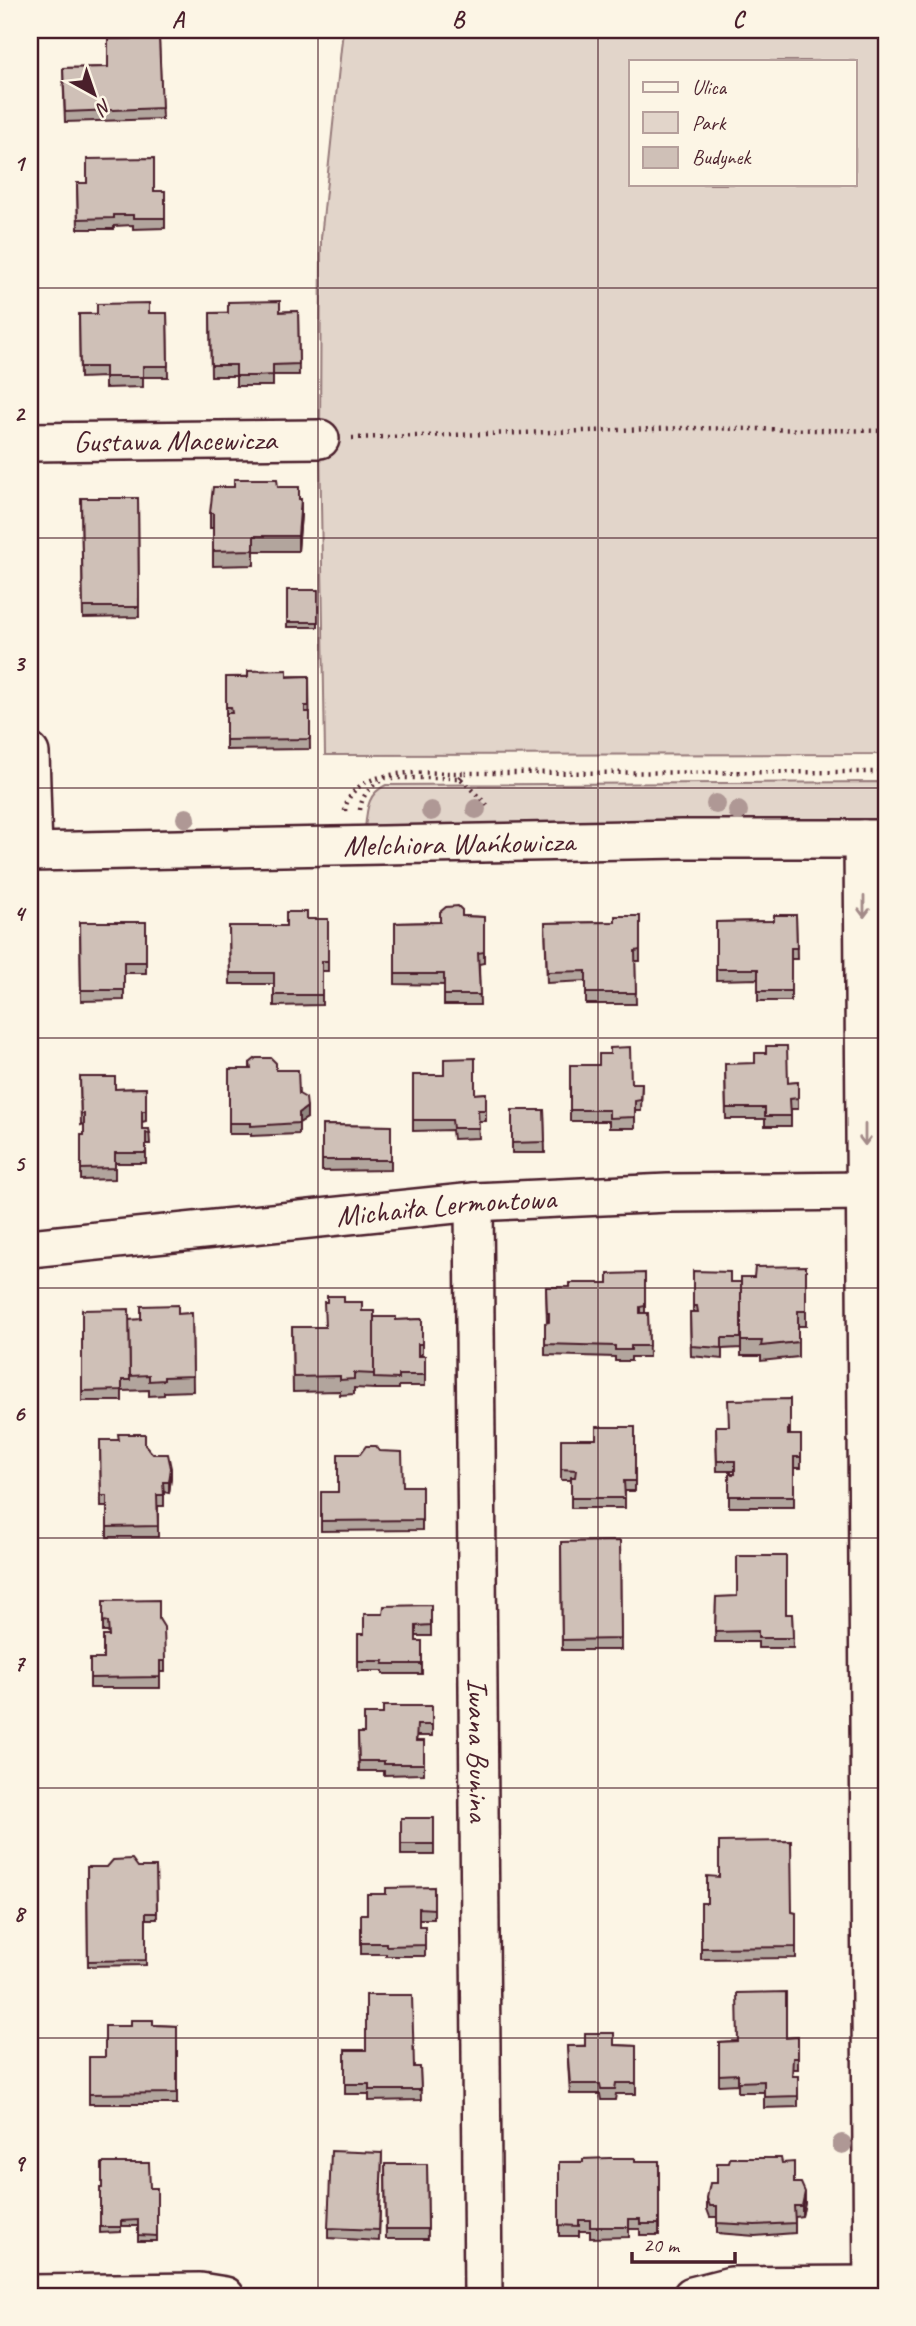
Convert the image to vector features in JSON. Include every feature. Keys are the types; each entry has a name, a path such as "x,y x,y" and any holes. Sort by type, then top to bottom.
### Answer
{"street":[{"name":"Gustawa Macewicza","path":"30,442 320,439"},
{"path":"30,753 31,852"},
{"name":"Melchiora Wańkowicza","path":"31,852 681,839 875,839"},
{"path":"692,2296 731,2286 873,2290 865,1191 875,839"},
{"name":"Michaiła Lermontowa","path":"30,1248 474,1202 668,1193 865,1191"},
{"name":"Iwana Bunina","path":"474,1202 483,2296"},
{"path":"30,2294 200,2291 225,2296"}],"path":[{"path":"320,439 687,428 886,431"},
{"path":"460,778 464,773 886,772"}],"green space":[{"path":"343,30 886,30 886,754 325,755 320,439 321,238"},
{"path":"886,782 886,821 365,829 372,798 386,785"},
{"path":"886,860 886,2261 881,865"}],"building":[{"path":"159,38 162,108 65,112 63,68 108,67 108,39"},
{"path":"154,158 154,191 165,191 165,218 114,215 114,218 78,219 77,183 87,183 87,159"},
{"path":"280,301 280,312 298,311 299,364 273,365 273,375 255,376 236,376 236,365 211,365 210,313 228,313 228,302"},
{"path":"149,303 149,313 167,313 168,366 143,366 143,377 105,377 105,367 80,367 79,314 97,314 97,304"},
{"path":"234,479 277,479 278,487 299,487 301,499 298,536 254,536 254,550 213,551 213,513 210,513 213,487 234,487"},
{"path":"81,498 138,498 139,607 83,607"},
{"path":"287,590 318,590 318,622 287,622"},
{"path":"287,670 287,677 309,676 309,706 305,706 305,712 310,712 310,739 226,740 226,713 232,713 231,707 226,707 226,677 248,677 248,671"},
{"path":"458,906 462,910 462,916 484,917 484,952 478,953 480,995 444,995 444,974 395,974 395,923 440,922 440,912 446,907"},
{"path":"286,912 307,912 307,919 328,919 328,961 322,961 322,995 274,995 274,973 230,973 229,926 286,926"},
{"path":"774,915 796,915 797,948 791,948 791,991 758,991 758,969 716,969 716,922 774,921"},
{"path":"615,916 640,916 640,950 635,951 636,993 586,993 586,971 547,972 545,923 615,922"},
{"path":"80,922 146,922 146,962 124,962 124,990 81,990"},
{"path":"766,1046 787,1046 788,1083 798,1082 798,1098 790,1099 791,1116 765,1116 765,1108 726,1108 725,1064 755,1063 755,1053 766,1053"},
{"path":"630,1047 631,1083 642,1083 641,1100 635,1101 635,1117 609,1118 609,1110 570,1110 570,1065 599,1065 599,1054 610,1054 610,1048"},
{"path":"256,1058 271,1058 276,1063 276,1070 298,1070 299,1094 306,1098 307,1107 299,1113 299,1123 251,1126 251,1123 229,1123 229,1069 251,1069 250,1063"},
{"path":"475,1058 475,1094 486,1093 486,1110 478,1110 479,1128 453,1128 452,1120 413,1120 413,1075 444,1075 444,1059"},
{"path":"80,1077 115,1077 115,1089 146,1088 146,1111 142,1111 142,1129 149,1129 150,1134 146,1133 146,1153 115,1153 115,1168 81,1169 84,1114 81,1114"},
{"path":"512,1110 544,1110 545,1142 512,1143"},
{"path":"322,1125 391,1126 391,1160 322,1160"},
{"path":"806,1266 806,1311 798,1311 798,1342 761,1346 762,1341 741,1341 741,1277 754,1277 755,1267"},
{"path":"693,1271 730,1272 730,1282 741,1282 741,1338 722,1338 722,1348 691,1346 690,1312 698,1312 697,1306 693,1306"},
{"path":"645,1273 645,1306 640,1307 640,1313 648,1313 649,1346 631,1346 631,1350 615,1350 615,1346 545,1344 545,1323 549,1322 546,1287 570,1287 570,1283 608,1283 608,1274"},
{"path":"327,1296 344,1296 344,1302 362,1302 362,1311 374,1311 374,1374 354,1373 354,1379 340,1380 340,1376 293,1377 292,1327 325,1327 324,1302 327,1302"},
{"path":"178,1305 178,1314 192,1313 193,1376 164,1377 164,1380 149,1381 149,1375 130,1376 129,1320 141,1319 141,1306"},
{"path":"129,1309 130,1380 122,1380 122,1390 82,1391 82,1310"},
{"path":"374,1317 422,1319 422,1344 418,1344 418,1356 425,1356 425,1375 399,1375 399,1379 374,1378"},
{"path":"790,1399 788,1435 801,1435 801,1457 794,1457 794,1496 729,1496 729,1474 735,1474 735,1461 717,1461 716,1426 729,1426 728,1400"},
{"path":"596,1427 635,1427 635,1481 624,1481 625,1498 571,1498 571,1477 575,1477 576,1470 561,1469 561,1439 596,1439"},
{"path":"118,1434 145,1434 145,1445 153,1454 168,1454 171,1468 169,1482 163,1482 164,1495 157,1495 158,1526 107,1527 107,1496 101,1496 100,1440 119,1440"},
{"path":"366,1446 375,1446 379,1451 402,1452 403,1486 422,1486 422,1520 321,1521 321,1492 338,1492 338,1454 360,1454"},
{"path":"620,1541 621,1639 562,1640 561,1542"},
{"path":"737,1556 786,1556 786,1614 792,1614 793,1638 758,1638 758,1631 715,1632 716,1597 737,1596"},
{"path":"159,1600 159,1619 164,1627 165,1661 160,1661 160,1677 90,1678 90,1659 103,1659 103,1636 109,1636 108,1622 103,1621 103,1601"},
{"path":"431,1605 431,1625 416,1626 416,1641 422,1641 422,1664 358,1661 358,1634 364,1634 364,1614 383,1614 384,1606"},
{"path":"383,1706 432,1706 432,1725 417,1725 416,1741 424,1741 424,1764 359,1761 358,1733 364,1733 364,1714 383,1714"},
{"path":"401,1818 434,1818 434,1844 401,1844"},
{"path":"791,1841 792,1912 796,1913 796,1947 701,1948 701,1903 707,1903 707,1876 719,1877 719,1842"},
{"path":"132,1859 138,1867 156,1867 157,1913 146,1913 146,1960 88,1961 87,1867 107,1867 113,1860"},
{"path":"434,1887 434,1909 419,1908 419,1926 425,1926 425,1945 386,1946 386,1943 361,1943 361,1914 367,1914 367,1894 386,1894 386,1888"},
{"path":"786,1992 786,2038 798,2037 798,2058 793,2058 792,2076 798,2076 798,2096 764,2097 764,2081 738,2082 738,2074 719,2075 719,2042 738,2041 737,1993"},
{"path":"366,1995 412,1995 414,2067 420,2067 421,2090 369,2090 369,2084 345,2084 345,2050 366,2050"},
{"path":"131,2020 153,2020 153,2025 177,2026 177,2093 89,2094 89,2057 105,2057 105,2026 131,2026"},
{"path":"585,2033 614,2033 614,2045 636,2046 636,2083 616,2083 615,2089 601,2089 600,2084 570,2084 567,2046 585,2046"},
{"path":"331,2151 382,2153 379,2230 328,2228"},
{"path":"635,2158 635,2161 659,2161 659,2224 640,2224 640,2219 629,2219 629,2227 590,2227 590,2220 579,2220 579,2226 559,2225 559,2162"},
{"path":"730,2158 781,2158 782,2163 794,2162 794,2183 801,2183 805,2192 802,2206 794,2206 795,2223 717,2223 717,2206 710,2206 707,2198 710,2183 717,2183 717,2163 729,2163"},
{"path":"102,2163 149,2163 150,2188 157,2188 157,2236 138,2235 138,2220 121,2221 121,2227 100,2227"},
{"path":"385,2164 427,2164 428,2229 386,2229"}]}
